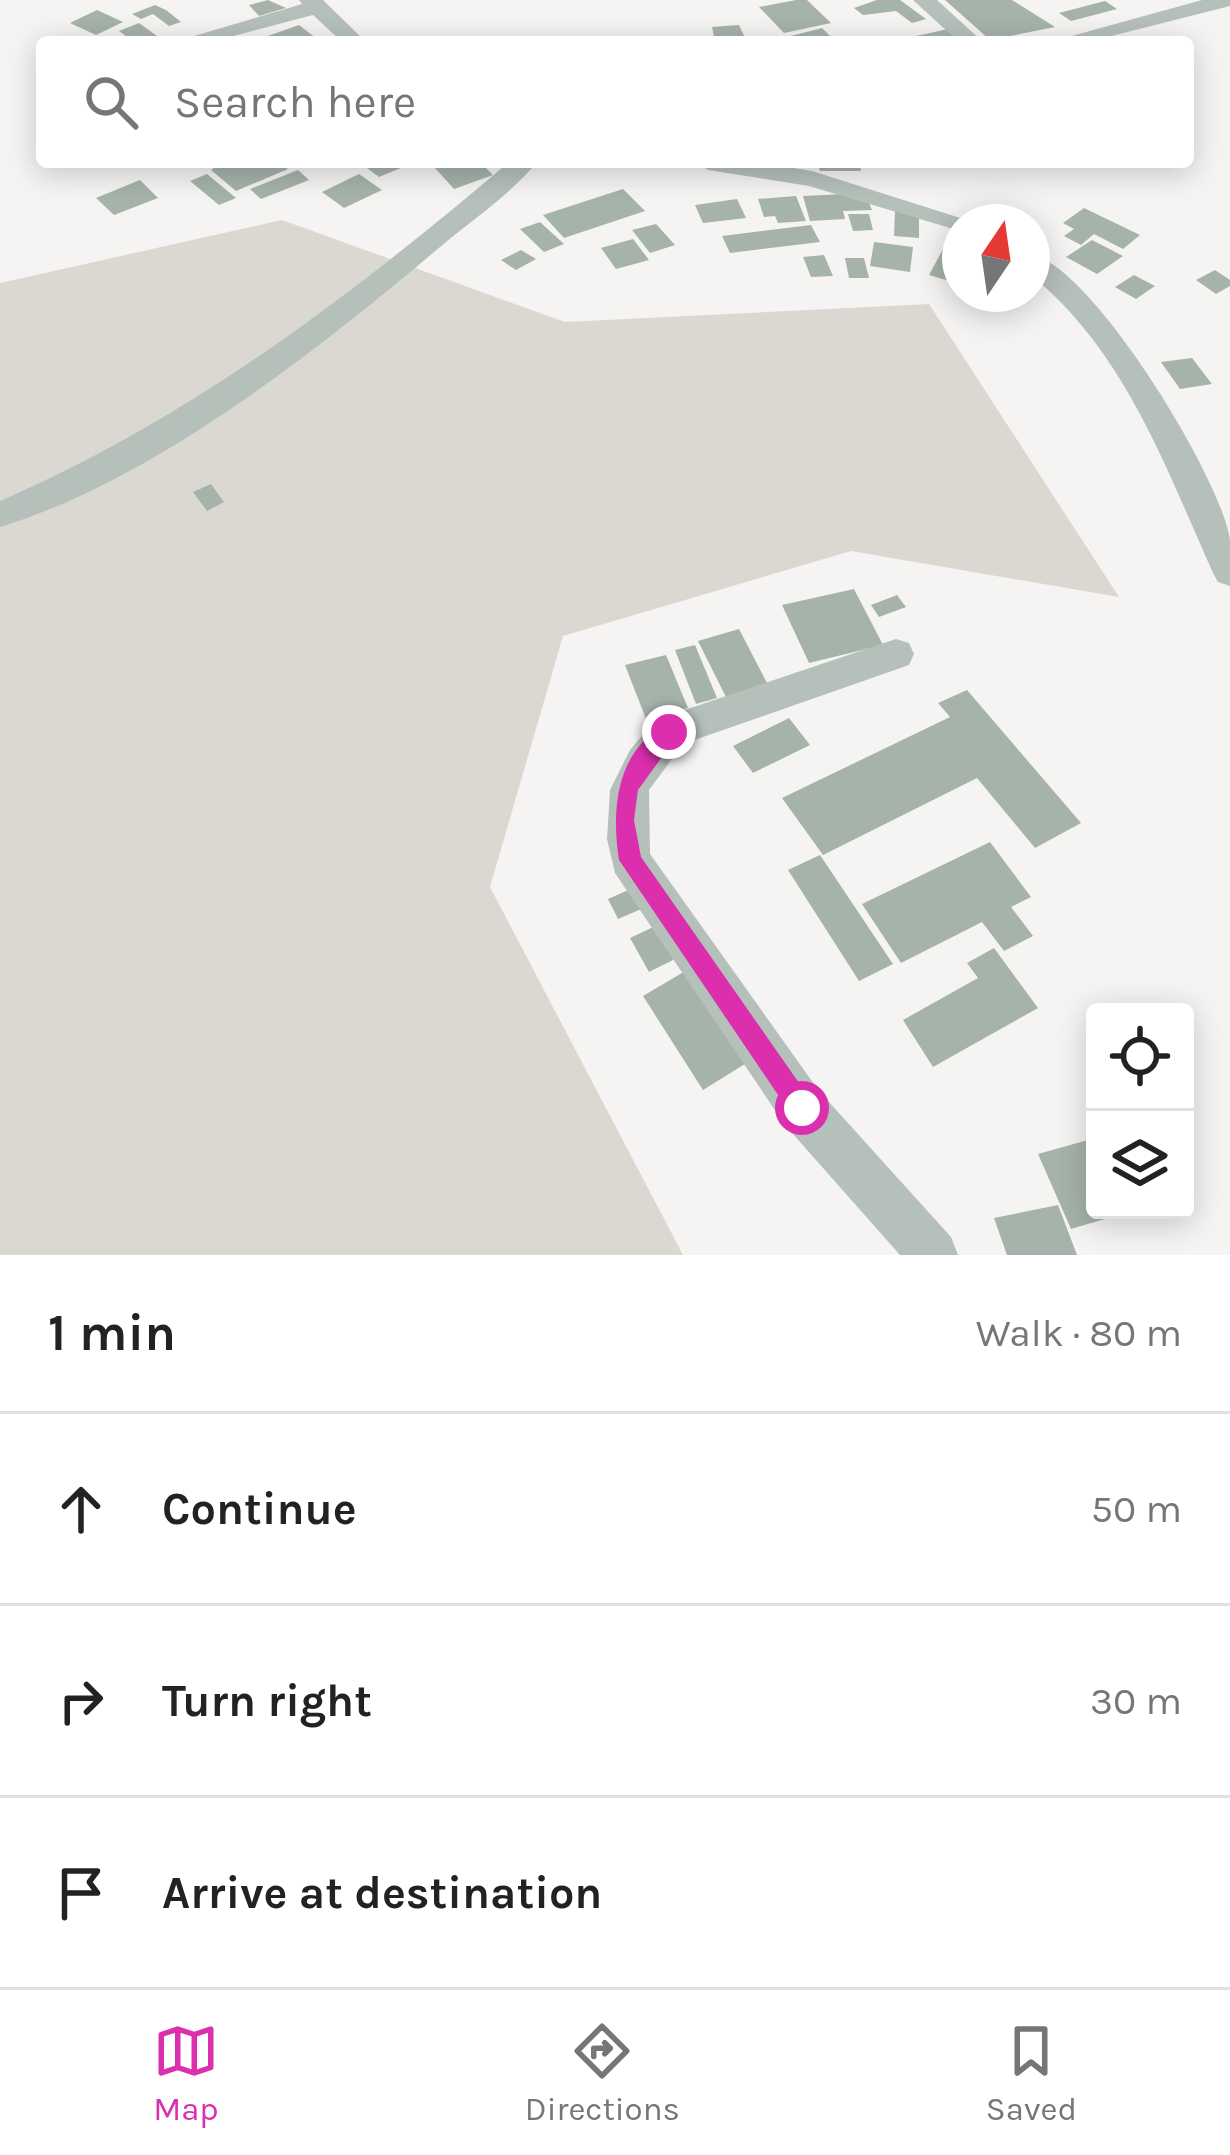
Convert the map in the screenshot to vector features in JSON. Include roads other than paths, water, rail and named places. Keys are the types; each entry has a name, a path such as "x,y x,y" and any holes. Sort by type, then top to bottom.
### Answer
{"street":[{"path":"924,0 966,36"},
{"path":"1084,36 1228,0"},
{"path":"205,36 314,3 349,36"},
{"path":"0,515 164,435 275,368 357,306 517,168"},
{"path":"743,168 830,183 942,218"},
{"path":"1050,274 1068,286 1107,334 1154,412 1230,573"},
{"path":"896,654 669,732 646,756 627,788 623,820 630,860 802,1108 933,1255"}]}
